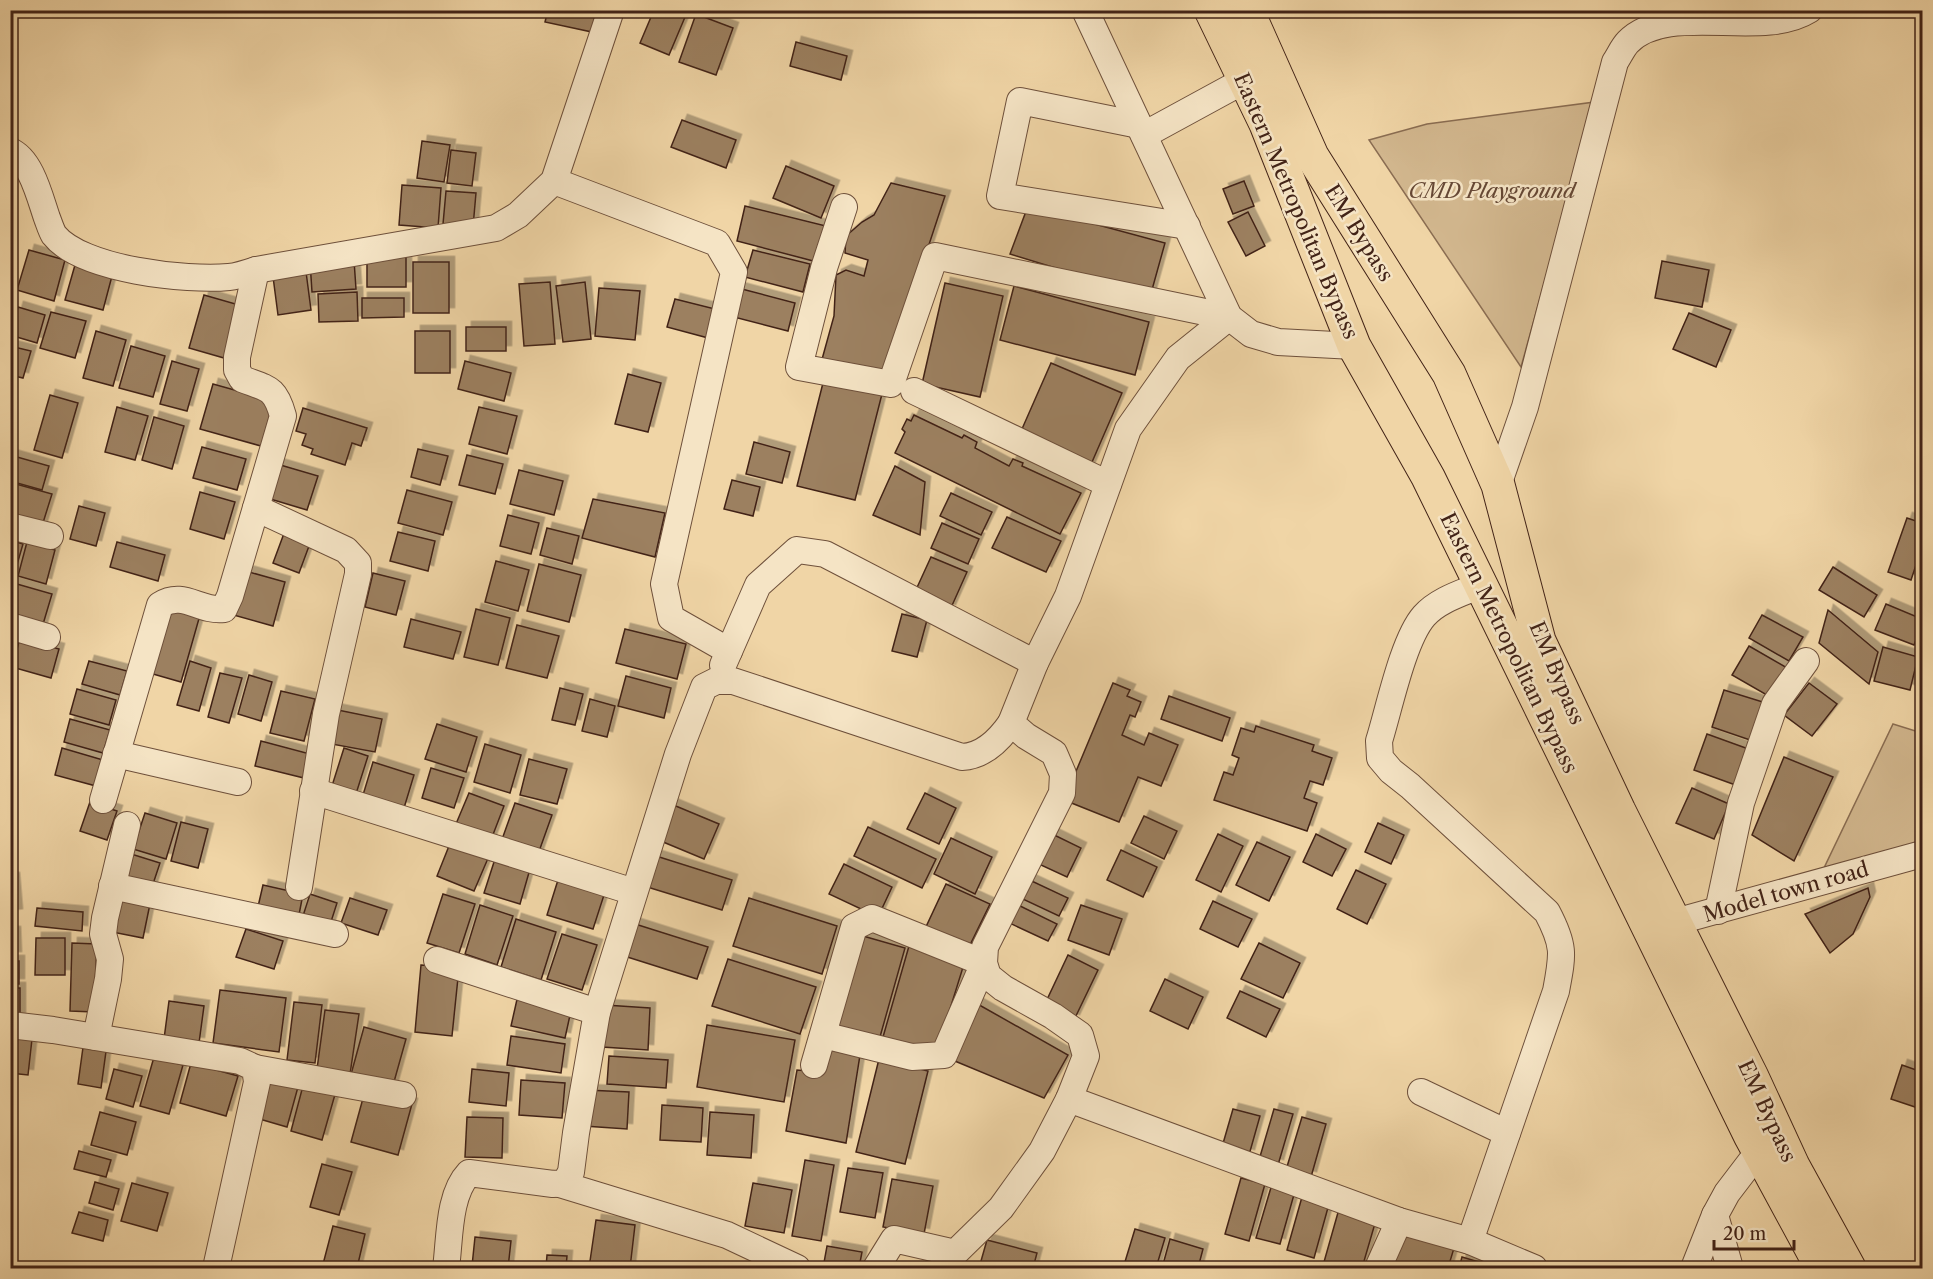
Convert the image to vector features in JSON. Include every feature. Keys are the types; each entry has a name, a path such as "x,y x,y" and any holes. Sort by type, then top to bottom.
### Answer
{"main road":[{"name":"Eastern Metropolitan Bypass","path":"1211,10 1245,80 1279,119 1354,346 1428,477 1481,585 1663,930 1759,1152 1822,1269"},
{"name":"EM Bypass","path":"1246,10 1279,119 1312,156 1449,374 1498,485 1539,641 1619,811 1663,930 1752,1077 1793,1166 1849,1269"}],"street":[{"path":"10,151 14,151 32,177 53,234 72,249 122,268 206,278 232,277 256,270 496,228 518,215 554,182 611,10"},
{"path":"1085,10 1229,317"},
{"path":"1498,485 1526,407 1615,62 1619,55 1628,42 1651,27 1675,23 1779,21 1800,16 1809,10"},
{"path":"1187,226 1000,196 1020,101 1141,130 1245,80"},
{"path":"554,182 717,243 734,272 664,584 671,618 729,651"},
{"path":"844,207 824,268 799,367 891,384 936,256 1229,317 1251,334 1278,342 1354,346"},
{"path":"103,800 160,606 170,599 181,599 212,610 224,609 230,596 283,416 279,401 273,391 242,379 237,370 237,357 256,270"},
{"path":"560,1184 565,1183 572,1172 576,1133 597,1012 678,754 704,687 716,681 733,681 962,757 975,757 1005,733 1011,723 1035,663 1068,596 1128,429 1178,358 1229,317"},
{"path":"914,391 1108,484"},
{"path":"256,508 346,550 358,563 358,574 326,714 299,887"},
{"path":"10,526 50,536"},
{"path":"716,681 758,585 797,550 825,554 1035,663"},
{"path":"1470,1241 1556,991 1562,960 1560,936 1547,912 1391,771 1380,758 1379,741 1410,638 1425,615 1447,599 1481,585"},
{"path":"10,626 47,637"},
{"path":"1718,911 1741,803 1775,704 1806,661"},
{"path":"823,1035 912,1057 944,1055 984,963 985,947 1062,793 1064,774 1054,753 1026,736 1011,723"},
{"path":"116,754 238,782"},
{"path":"314,791 634,892"},
{"path":"96,1037 110,959 103,934 105,918 127,825"},
{"name":"Model town road","path":"1663,930 1718,911 1923,854"},
{"path":"112,886 335,934"},
{"path":"814,1065 854,927 872,918 984,963"},
{"path":"437,960 597,1012"},
{"path":"876,1269 894,1239 955,1253 1001,1208 1042,1151 1069,1100 1086,1056 1080,1035 1053,1016 1003,988 988,976 984,963"},
{"path":"10,1025 240,1060 255,1068 403,1095"},
{"path":"216,1269 257,1082 255,1068"},
{"path":"1421,1092 1507,1133"},
{"path":"1069,1100 1399,1221 1470,1241 1534,1269"},
{"path":"1694,1269 1715,1215 1727,1193 1759,1152"},
{"path":"446,1269 455,1197 462,1181 470,1173 560,1184 727,1235 797,1269"},
{"path":"1715,1215 1730,1269"},
{"path":"1378,1269 1399,1221"}],"green space":[{"name":"CMD Playground","path":"1595,102 1521,367 1369,140 1427,124"},
{"path":"1893,724 1922,733 1922,843 1824,868"}],"building":[{"path":"548,10 596,10 592,32 545,22"},
{"path":"654,10 688,10 669,55 640,43"},
{"path":"696,14 733,28 716,75 679,62"},
{"path":"796,42 847,56 841,80 790,66"},
{"path":"682,120 736,140 726,168 671,147"},
{"path":"422,141 450,145 444,182 417,178"},
{"path":"451,150 476,153 472,186 447,183"},
{"path":"786,166 834,186 821,218 773,198"},
{"path":"1244,181 1254,206 1233,214 1223,189"},
{"path":"891,183 945,196 886,375 821,363 834,316 836,275 846,270 864,276 868,260 845,253 846,236 874,215"},
{"path":"402,185 441,188 438,228 399,225"},
{"path":"446,191 476,193 473,227 443,224"},
{"path":"745,206 830,227 821,263 737,241"},
{"path":"1028,206 1165,243 1150,297 1010,254"},
{"path":"1248,212 1265,246 1246,256 1228,222"},
{"path":"29,250 65,260 54,301 17,290"},
{"path":"753,250 810,264 803,292 745,277"},
{"path":"367,255 406,255 406,287 367,287"},
{"path":"354,260 356,289 312,292 310,262"},
{"path":"1662,261 1709,270 1702,307 1655,298"},
{"path":"413,262 449,262 449,313 413,313"},
{"path":"305,264 311,310 278,315 272,269"},
{"path":"75,265 112,276 103,310 65,300"},
{"path":"550,282 555,344 524,346 519,284"},
{"path":"585,282 591,339 563,342 556,286"},
{"path":"945,283 1003,296 980,397 922,384"},
{"path":"1014,286 1149,322 1135,375 1000,340"},
{"path":"599,288 640,291 635,340 595,336"},
{"path":"738,288 795,303 788,331 730,316"},
{"path":"357,292 358,321 319,322 318,294"},
{"path":"204,295 239,305 224,358 189,348"},
{"path":"362,298 404,298 404,317 362,318"},
{"path":"675,299 719,310 712,339 667,327"},
{"path":"18,307 45,315 37,343 10,335"},
{"path":"51,312 86,321 75,358 40,348"},
{"path":"1689,313 1731,330 1716,367 1673,349"},
{"path":"466,327 506,327 506,351 466,351"},
{"path":"96,331 126,340 113,386 83,378"},
{"path":"415,331 450,331 450,373 415,373"},
{"path":"10,346 31,351 23,378 10,375"},
{"path":"131,346 165,356 153,397 119,388"},
{"path":"172,361 199,369 187,411 160,404"},
{"path":"465,361 511,373 504,401 458,389"},
{"path":"1051,363 1122,393 1089,469 1018,438"},
{"path":"628,374 661,383 648,432 615,424"},
{"path":"824,379 882,394 855,500 797,486"},
{"path":"213,384 274,401 261,446 200,429"},
{"path":"50,395 78,403 62,458 34,450"},
{"path":"117,407 148,416 135,460 105,452"},
{"path":"479,407 517,416 507,454 469,444"},
{"path":"303,408 367,428 361,446 352,443 345,465 311,454 313,449 302,445 306,434 296,431"},
{"path":"914,415 962,438 964,435 977,442 975,448 1009,466 1013,459 1023,463 1022,466 1081,493 1060,534 895,453 905,432 902,429 907,419 911,421"},
{"path":"154,417 184,426 172,469 142,460"},
{"path":"754,442 790,452 782,483 746,474"},
{"path":"202,447 246,459 237,490 193,478"},
{"path":"418,449 448,456 440,485 411,477"},
{"path":"10,455 49,466 42,490 10,481"},
{"path":"467,455 503,464 495,494 459,485"},
{"path":"277,464 318,476 307,510 267,498"},
{"path":"895,466 925,482 920,535 873,515"},
{"path":"519,470 563,481 554,515 510,504"},
{"path":"732,480 760,487 753,516 724,509"},
{"path":"16,484 52,494 42,526 10,518 10,505"},
{"path":"407,490 452,502 443,535 398,523"},
{"path":"200,492 235,502 224,539 190,529"},
{"path":"951,493 992,512 981,535 940,516"},
{"path":"593,499 665,513 655,557 582,538"},
{"path":"79,506 105,513 96,546 70,539"},
{"path":"508,515 539,523 531,554 500,546"},
{"path":"1007,517 1061,541 1046,572 992,548"},
{"path":"1907,518 1922,523 1922,547 1911,580 1888,572"},
{"path":"942,523 979,539 968,564 931,548"},
{"path":"286,528 312,538 299,573 273,563"},
{"path":"547,528 579,536 572,564 540,555"},
{"path":"398,532 435,541 428,571 390,561"},
{"path":"10,540 23,544 14,575 10,574"},
{"path":"27,542 55,550 46,584 18,576"},
{"path":"117,542 165,555 158,581 110,567"},
{"path":"931,557 967,572 950,610 914,594"},
{"path":"496,561 529,570 518,611 485,602"},
{"path":"539,564 581,575 569,622 527,611"},
{"path":"1833,567 1877,595 1864,617 1819,590"},
{"path":"242,570 285,582 273,626 230,614"},
{"path":"373,573 405,581 396,615 365,607"},
{"path":"10,582 52,594 41,631 10,623"},
{"path":"1886,604 1922,619 1914,645 1875,630"},
{"path":"166,605 200,615 181,682 146,672"},
{"path":"476,609 510,618 498,665 464,657"},
{"path":"1828,610 1878,652 1869,684 1819,643"},
{"path":"902,614 927,620 917,657 892,651"},
{"path":"1762,615 1803,637 1789,661 1749,638"},
{"path":"411,619 461,632 453,659 404,647"},
{"path":"517,625 559,636 547,678 506,668"},
{"path":"625,629 686,644 677,679 616,663"},
{"path":"20,638 59,649 51,678 12,667"},
{"path":"1749,646 1789,669 1772,698 1732,675"},
{"path":"1883,647 1918,657 1910,690 1874,681"},
{"path":"89,661 127,671 120,695 82,684"},
{"path":"190,661 211,668 199,711 177,705"},
{"path":"220,673 242,678 229,723 208,717"},
{"path":"249,675 272,682 261,721 238,714"},
{"path":"626,676 671,688 664,718 618,706"},
{"path":"1113,683 1130,690 1127,696 1141,702 1135,717 1130,715 1122,735 1144,745 1149,733 1178,745 1161,786 1138,777 1119,822 1064,800"},
{"path":"1809,683 1837,704 1812,736 1784,715"},
{"path":"560,688 583,694 575,725 552,720"},
{"path":"77,689 116,700 109,725 70,714"},
{"path":"1724,690 1766,703 1753,741 1712,727"},
{"path":"281,691 315,699 304,741 270,733"},
{"path":"1169,696 1230,718 1222,741 1161,719"},
{"path":"590,699 615,706 607,737 582,731"},
{"path":"333,709 382,719 375,752 326,743"},
{"path":"70,719 110,730 103,753 64,742"},
{"path":"437,724 477,737 466,772 425,759"},
{"path":"1256,726 1314,745 1312,751 1332,758 1323,785 1310,781 1304,798 1317,803 1307,831 1214,800 1224,772 1233,775 1239,758 1232,755 1241,728 1254,732"},
{"path":"1707,734 1754,751 1741,787 1694,770"},
{"path":"261,741 310,754 304,778 255,766"},
{"path":"485,744 521,755 510,793 474,782"},
{"path":"62,748 103,760 96,786 55,775"},
{"path":"344,748 368,756 355,797 331,789"},
{"path":"1784,757 1833,777 1794,861 1752,835"},
{"path":"529,759 567,769 557,804 520,795"},
{"path":"373,762 414,775 404,808 363,795"},
{"path":"431,768 464,778 454,808 422,798"},
{"path":"1692,788 1729,804 1714,839 1676,823"},
{"path":"469,793 504,806 489,845 453,831"},
{"path":"925,793 956,808 939,844 907,829"},
{"path":"90,802 117,811 107,840 80,831"},
{"path":"515,803 552,815 537,857 500,845"},
{"path":"671,804 719,824 704,859 656,839"},
{"path":"145,813 177,823 166,859 133,849"},
{"path":"1144,816 1177,831 1164,859 1131,843"},
{"path":"181,822 208,829 198,868 171,861"},
{"path":"1378,823 1404,835 1391,864 1365,852"},
{"path":"868,827 936,859 922,888 854,856"},
{"path":"1044,830 1081,848 1067,877 1030,860"},
{"path":"1218,834 1243,846 1221,892 1196,880"},
{"path":"1316,834 1346,849 1332,876 1303,862"},
{"path":"951,838 992,857 975,894 934,874"},
{"path":"451,841 489,856 474,891 437,876"},
{"path":"1257,842 1290,857 1269,901 1236,885"},
{"path":"1121,850 1157,867 1143,897 1107,880"},
{"path":"128,853 160,863 152,887 120,877"},
{"path":"653,855 732,880 722,910 644,886"},
{"path":"495,859 530,869 520,904 484,893"},
{"path":"844,864 892,887 878,917 829,894"},
{"path":"1356,870 1386,884 1367,924 1337,909"},
{"path":"1021,876 1068,898 1059,916 1012,894"},
{"path":"10,878 14,878 17,914 10,915"},
{"path":"558,880 604,895 593,929 547,915"},
{"path":"946,884 990,904 968,949 925,929"},
{"path":"263,885 303,894 298,920 257,911"},
{"path":"1868,888 1870,897 1853,934 1830,953 1805,914"},
{"path":"114,892 151,899 143,938 107,931"},
{"path":"310,894 337,903 329,928 302,919"},
{"path":"443,894 475,904 459,953 427,943"},
{"path":"350,898 387,910 378,935 341,923"},
{"path":"749,898 837,926 822,974 733,946"},
{"path":"1213,901 1252,919 1238,947 1200,929"},
{"path":"1012,902 1057,924 1048,941 1003,920"},
{"path":"480,905 513,916 497,965 465,954"},
{"path":"1081,905 1122,919 1109,955 1068,940"},
{"path":"37,908 83,912 82,931 35,926"},
{"path":"516,919 556,932 541,980 501,967"},
{"path":"632,923 708,947 697,979 621,955"},
{"path":"246,929 283,941 274,969 236,957"},
{"path":"10,932 15,932 16,957 10,957"},
{"path":"562,934 597,945 582,990 547,979"},
{"path":"856,934 905,948 878,1044 829,1030"},
{"path":"36,938 65,938 65,975 35,975"},
{"path":"72,943 97,944 94,1012 70,1011"},
{"path":"1259,943 1300,963 1283,998 1241,979"},
{"path":"909,946 964,964 937,1051 883,1037"},
{"path":"1068,955 1098,970 1074,1020 1044,1006"},
{"path":"728,959 816,987 800,1034 712,1006"},
{"path":"10,961 19,961 19,984 10,984"},
{"path":"421,965 459,968 452,1036 415,1032"},
{"path":"1165,979 1203,997 1188,1029 1150,1011"},
{"path":"10,988 20,988 20,1018 10,1018"},
{"path":"220,990 286,998 279,1052 213,1043"},
{"path":"1240,991 1280,1009 1266,1037 1227,1018"},
{"path":"518,995 572,1006 565,1038 511,1026"},
{"path":"169,1001 204,1006 199,1043 164,1039"},
{"path":"294,1002 322,1005 315,1063 287,1060"},
{"path":"974,1002 1068,1055 1044,1098 950,1059"},
{"path":"605,1005 650,1008 648,1050 602,1047"},
{"path":"325,1010 359,1014 350,1074 317,1069"},
{"path":"707,1025 795,1040 784,1102 697,1087"},
{"path":"364,1027 406,1039 392,1089 350,1078"},
{"path":"10,1036 32,1039 28,1075 10,1073"},
{"path":"511,1036 565,1044 561,1073 507,1065"},
{"path":"84,1040 107,1044 101,1088 78,1084"},
{"path":"827,1047 860,1055 846,1143 786,1131 797,1070 820,1072"},
{"path":"609,1056 668,1060 666,1088 607,1084"},
{"path":"154,1057 183,1065 169,1114 140,1106"},
{"path":"879,1059 928,1071 905,1164 856,1152"},
{"path":"191,1063 238,1076 226,1116 180,1103"},
{"path":"1902,1065 1922,1072 1922,1095 1918,1108 1891,1099"},
{"path":"114,1069 142,1076 133,1107 106,1099"},
{"path":"472,1069 509,1073 506,1106 469,1102"},
{"path":"267,1078 298,1087 287,1127 256,1118"},
{"path":"521,1080 565,1083 562,1118 519,1115"},
{"path":"304,1082 336,1091 322,1140 291,1131"},
{"path":"586,1090 629,1092 627,1129 584,1126"},
{"path":"365,1091 412,1104 398,1155 351,1142"},
{"path":"662,1105 703,1108 701,1142 660,1140"},
{"path":"1233,1109 1260,1116 1249,1155 1222,1147"},
{"path":"1274,1109 1293,1114 1278,1165 1259,1160"},
{"path":"100,1112 136,1122 127,1155 91,1145"},
{"path":"710,1112 754,1115 751,1158 707,1155"},
{"path":"467,1117 503,1118 502,1158 465,1157"},
{"path":"1302,1117 1326,1124 1311,1177 1286,1170"},
{"path":"79,1151 111,1160 106,1177 74,1169"},
{"path":"805,1160 834,1165 821,1241 792,1236"},
{"path":"322,1164 352,1172 339,1215 310,1207"},
{"path":"848,1168 883,1173 875,1218 840,1212"},
{"path":"1241,1178 1265,1184 1249,1241 1225,1234"},
{"path":"892,1179 933,1186 924,1234 883,1227"},
{"path":"95,1182 119,1189 113,1210 89,1203"},
{"path":"132,1183 168,1193 157,1231 121,1221"},
{"path":"753,1183 792,1190 784,1233 745,1226"},
{"path":"1272,1184 1295,1191 1280,1244 1256,1238"},
{"path":"1302,1197 1329,1204 1314,1258 1287,1250"},
{"path":"1339,1209 1376,1220 1362,1268 1346,1268 1324,1262"},
{"path":"79,1212 108,1220 103,1241 72,1233"},
{"path":"596,1220 635,1225 630,1268 589,1268"},
{"path":"333,1226 365,1234 357,1268 322,1268"},
{"path":"1135,1229 1165,1238 1156,1268 1136,1268 1124,1265"},
{"path":"1398,1232 1454,1248 1448,1268 1388,1268"},
{"path":"475,1237 511,1241 508,1268 472,1266"},
{"path":"1170,1239 1203,1249 1198,1268 1162,1268"},
{"path":"987,1240 1037,1253 1033,1268 979,1268"},
{"path":"827,1246 862,1252 859,1268 823,1268"},
{"path":"547,1255 567,1256 566,1268 546,1268"},
{"path":"1462,1257 1489,1265 1488,1268 1459,1268"}]}
